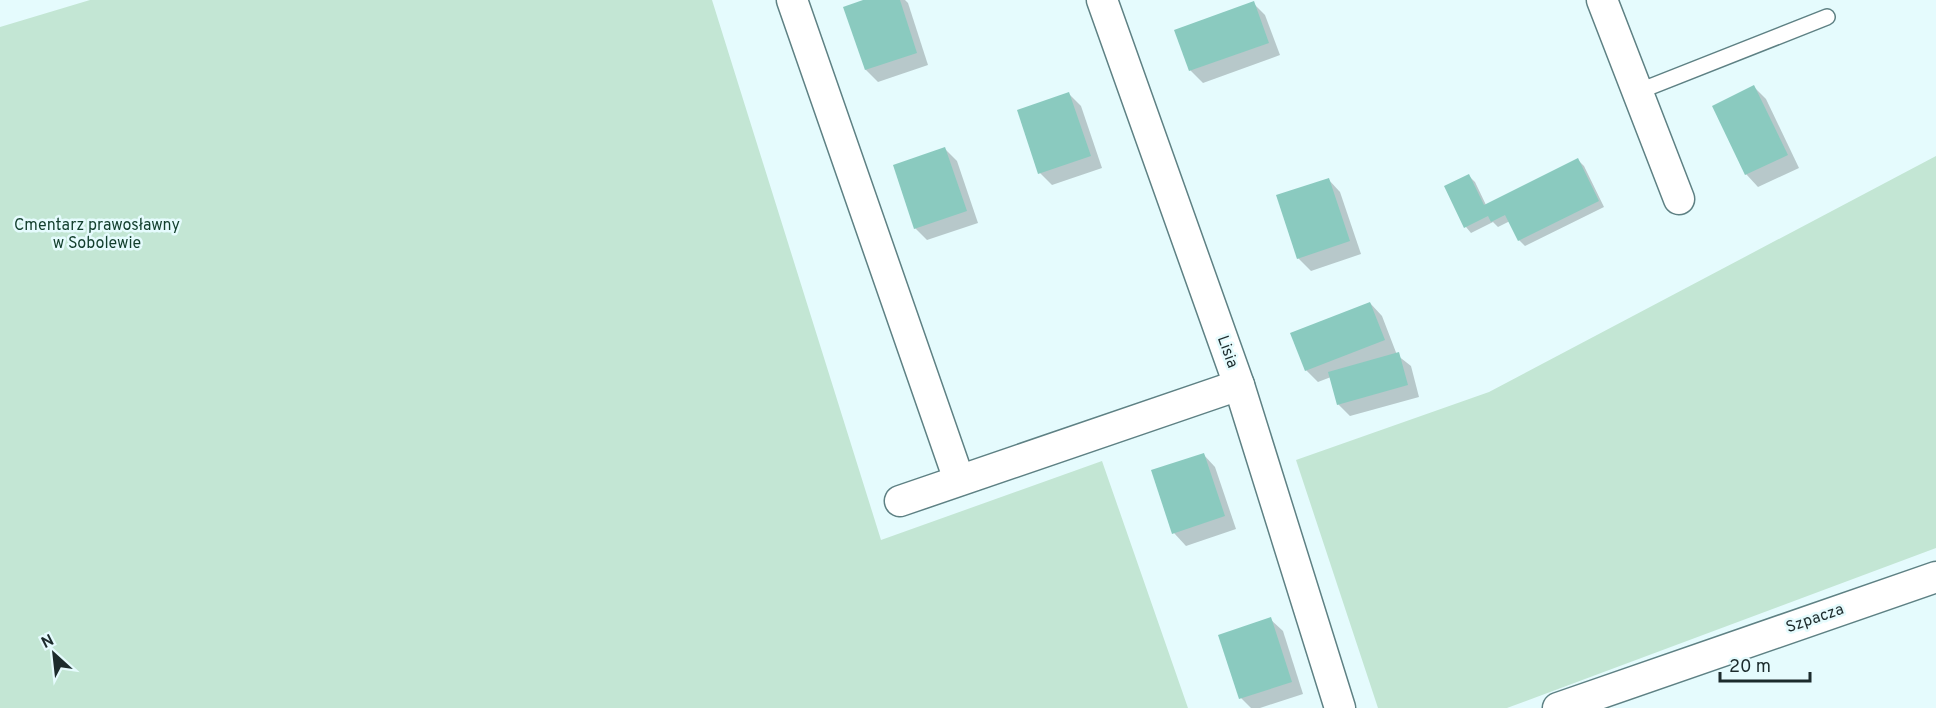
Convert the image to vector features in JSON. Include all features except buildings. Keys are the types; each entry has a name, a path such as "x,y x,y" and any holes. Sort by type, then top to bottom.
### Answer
{"street":[{"path":"792,0 959,480"},
{"name":"Lisia","path":"1102,0 1239,384 1340,708"},
{"path":"1602,0 1679,199"},
{"path":"900,501 1239,384"},
{"name":"Szpacza","path":"1558,708 1936,577"}],"lane":[{"path":"1637,92 1827,17"}],"green space":[{"name":"Cmentarz prawosławny w Sobolewie","path":"90,0 712,0 881,540 1102,461 1188,708 0,708 0,27"},
{"path":"1936,156 1936,548 1507,708 1378,708 1296,460 1489,392"}]}
